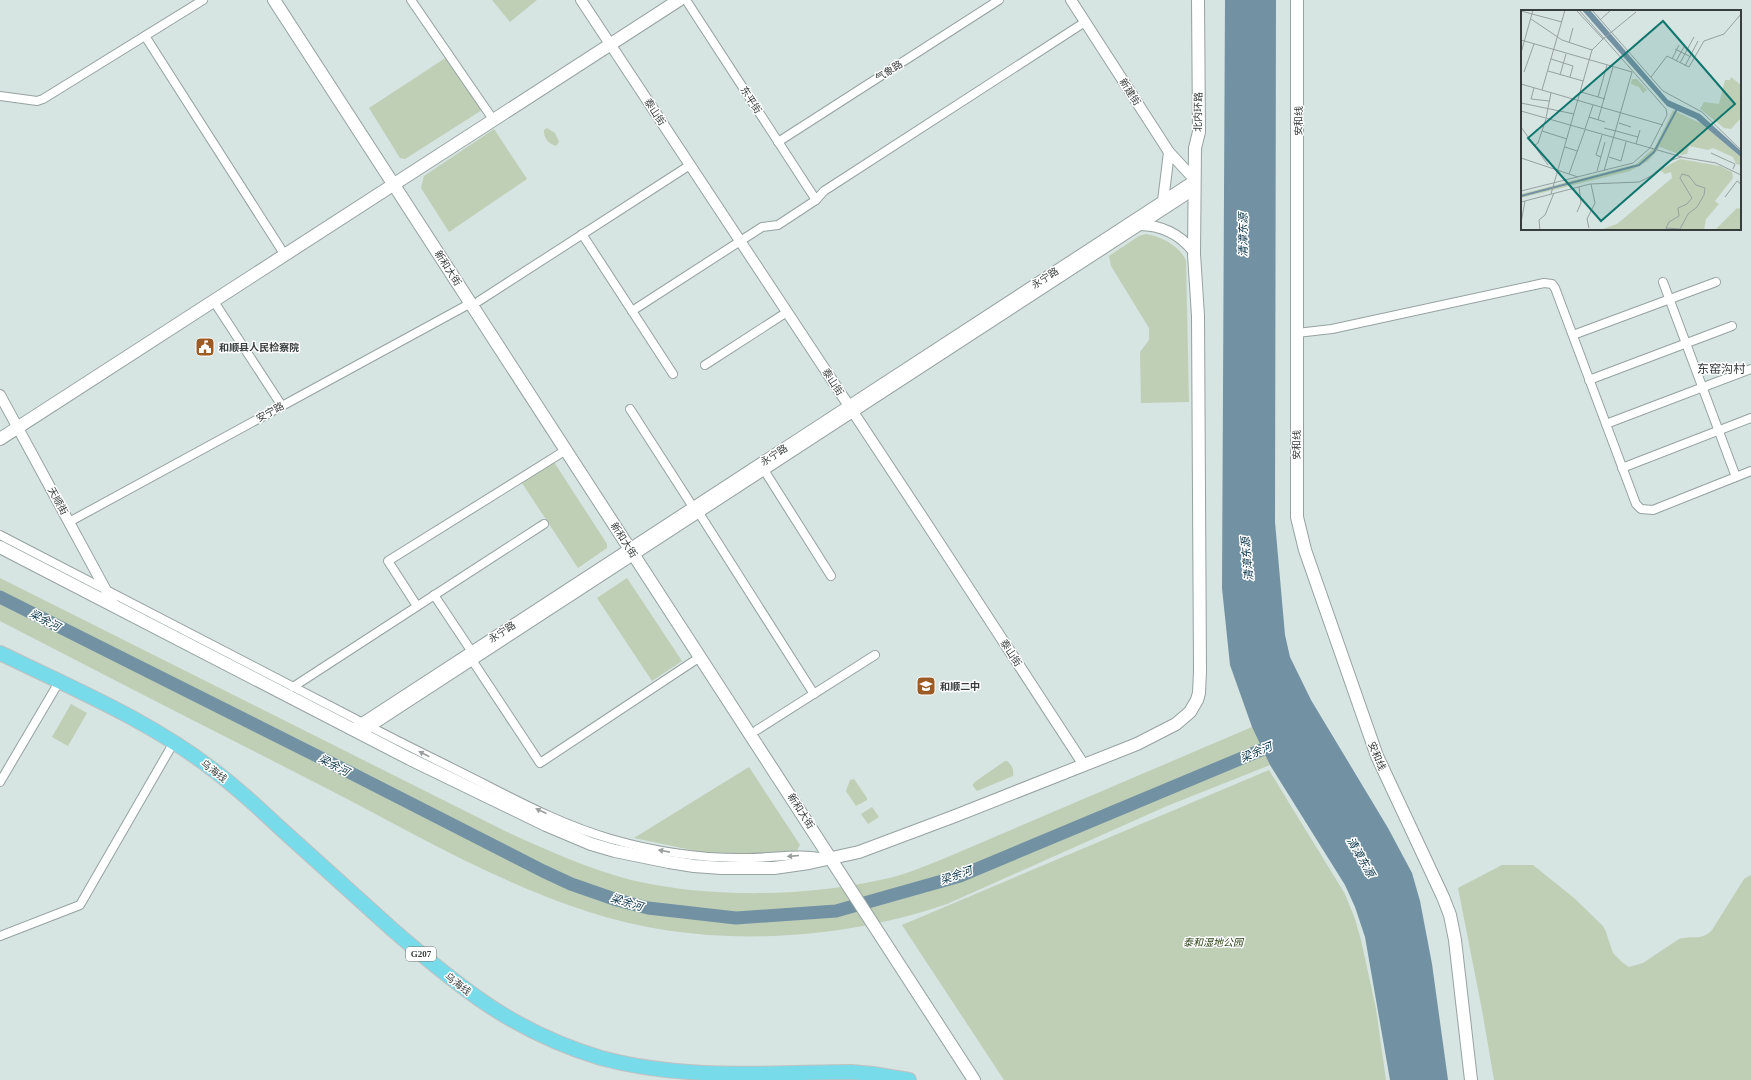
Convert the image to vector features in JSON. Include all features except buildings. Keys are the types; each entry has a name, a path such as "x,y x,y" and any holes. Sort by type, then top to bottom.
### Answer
{"highway":[{"name":"乌海线","path":"0,653 60,682 174,742 229,782 363,903 458,985 492,1009 535,1033 602,1058 638,1067 664,1071 714,1075 855,1072 909,1080"}],"main road":[{"name":"新和大街","path":"274,0 395,179"},
{"name":"新和大街","path":"283,0 395,179 635,550 700,657 836,858"},
{"path":"0,439 16,425 281,249 395,179 609,42 668,0"},
{"path":"0,432 16,425 213,300 490,114 679,0"},
{"name":"北内环路","path":"1190,0 1191,129 1195,148"},
{"name":"北内环路","path":"1195,148 1199,132 1198,0"},
{"name":"安和线","path":"1297,0 1296,498 1300,533 1376,756 1443,897 1453,927 1471,1080"},
{"path":"0,547 115,607 362,728 465,787 546,825 591,844 615,851 669,862 722,868 774,868 836,858 912,832 1144,741 1176,724 1190,712 1199,693 1200,670 1198,316 1194,252 1195,148"},
{"name":"新和大街","path":"475,302 566,450 757,730 849,879 984,1080"},
{"name":"安和线","path":"1429,866 1449,895 1459,926 1477,1080"},
{"name":"新和大街","path":"880,926 974,1080"}],"street":[{"path":"0,96 36,101 43,99 203,0"},
{"path":"411,0 490,114"},
{"name":"泰山街","path":"581,0 1084,765"},
{"name":"东平街","path":"686,0 816,200"},
{"name":"气象路","path":"778,142 999,0"},
{"name":"新建街","path":"1071,0 1169,152 1195,184"},
{"path":"632,311 762,227 778,225 816,200 824,191 1085,22"},
{"path":"145,36 281,249"},
{"path":"1163,201 1169,152"},
{"name":"安宁路","path":"69,522 475,302 690,165"},
{"name":"永宁路","path":"362,728 851,409 1163,201 1195,184"},
{"name":"永宁路","path":"696,510 764,470 851,409 1139,226 1195,184"},
{"path":"1139,226 1153,226 1170,232 1187,244 1194,252"},
{"path":"582,234 673,374"},
{"path":"1663,282 1736,477"},
{"path":"1573,335 1716,282"},
{"path":"1297,333 1332,329 1544,283 1552,284 1555,288 1573,335 1636,504 1646,510 1653,510 1751,471"},
{"path":"213,300 282,406"},
{"path":"706,365 787,312"},
{"path":"1589,380 1732,326"},
{"path":"1606,424 1751,369"},
{"name":"天顺街","path":"0,395 115,607"},
{"path":"630,409 814,694"},
{"path":"1622,468 1751,418"},
{"path":"417,606 388,561 566,450"},
{"path":"764,470 831,576"},
{"path":"293,687 544,524"},
{"path":"0,535 293,687 362,728"},
{"path":"434,595 540,762 700,657"},
{"path":"757,730 875,655"},
{"path":"0,782 60,682"},
{"path":"0,936 80,905 174,742"}],"green space":[{"path":"492,0 537,0 510,22"},
{"path":"447,57 482,110 405,159 400,158 369,108"},
{"path":"547,128 555,133 559,142 556,146 551,144 546,138 544,130"},
{"path":"494,129 527,179 449,232 421,188 424,176"},
{"path":"1146,234 1158,237 1170,243 1180,251 1186,261 1189,402 1141,403 1140,352 1149,340 1149,328 1111,266 1109,256 1139,236"},
{"path":"554,462 607,544 607,548 578,568 522,483"},
{"path":"0,578 507,832 584,865 615,876 660,886 723,892 788,892 851,886 896,876 943,859 1252,727 1270,765 1167,806 947,904 904,917 814,933 768,936 722,936 677,932 632,924 589,912 554,900 487,871 0,621"},
{"path":"627,578 682,661 652,681 597,598"},
{"path":"71,704 87,713 68,746 52,737"},
{"path":"1007,761 1011,766 1013,776 977,791 973,784"},
{"path":"749,767 800,845 796,852 745,854 701,852 634,838"},
{"name":"泰和湿地公园","path":"1269,770 1345,894 1355,919 1376,1009 1386,1080 1004,1080 902,925"},
{"path":"854,779 867,798 867,800 856,806 846,791 850,780"},
{"path":"872,807 879,817 868,824 861,814"},
{"path":"1502,865 1533,865 1574,898 1603,926 1613,953 1629,967 1643,963 1679,939 1701,937 1712,930 1744,879 1751,875 1751,1080 1494,1080 1458,888"}],"water":[{"name":"清漳东源","path":"1225,0 1276,0 1275,522 1285,635 1290,657 1311,700 1388,828 1412,873 1420,901 1432,964 1448,1080 1390,1080 1365,937 1355,907 1345,885 1270,765 1252,727 1230,665 1222,588"}],"waterway":[{"name":"梁余河","path":"0,597 543,871 571,884 617,900 648,908 736,918 836,911 960,876 1278,743"}],"place":[{"name":"和顺县人民检察院","path":"205,347"},
{"name":"和顺二中","path":"926,686"}],"district":[{"name":"东窑沟村","path":"1721,369"}]}
